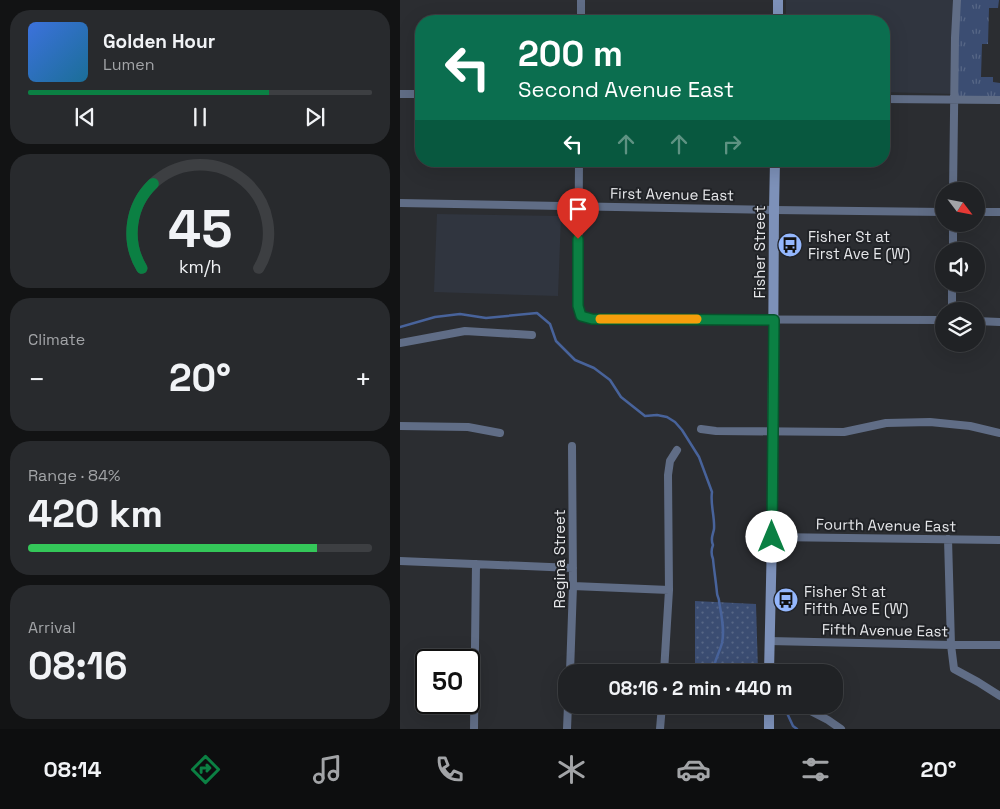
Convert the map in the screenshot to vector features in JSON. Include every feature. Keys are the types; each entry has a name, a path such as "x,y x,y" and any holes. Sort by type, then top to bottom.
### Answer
{"main road":[{"path":"778,0 778,15"},
{"name":"Fisher Street","path":"769,664 775,167"},
{"path":"769,714 769,729"}],"street":[{"path":"580,0 580,15"},
{"path":"953,182 957,0"},
{"path":"400,94 415,94"},
{"path":"890,99 1000,100"},
{"path":"580,167 578,306 581,316 592,319 935,320"},
{"name":"First Avenue East","path":"400,203 935,212"},
{"path":"985,212 1000,212"},
{"path":"985,321 1000,322"},
{"path":"400,343 465,331 532,335"},
{"path":"701,429 716,431 844,432 886,423 930,422 970,426 1000,433"},
{"path":"400,426 468,427 500,433"},
{"name":"Regina Street","path":"570,664 573,586 572,446"},
{"path":"664,664 669,590 668,475 670,461 677,450"},
{"name":"Fourth Avenue East","path":"772,537 1000,540"},
{"path":"948,539 951,645 954,669 1000,696"},
{"path":"400,561 573,568"},
{"path":"474,729 476,564"},
{"path":"573,586 669,590"},
{"name":"Fifth Avenue East","path":"769,641 1000,645"},
{"path":"567,729 568,714"},
{"path":"660,729 661,714"},
{"path":"816,714 841,729"}],"shaded area":[{"path":"786,0 957,0 954,94 890,92 890,15 786,15"},
{"path":"437,214 561,216 558,296 434,292"}],"green space":[{"path":"957,0 999,0 998,8 989,8 988,44 982,44 981,77 993,77 993,82 1000,83 1000,100 954,101"},
{"path":"695,601 756,604 758,664 695,664"}],"waterway":[{"path":"400,327 435,317 460,314 486,318 537,313 550,324 556,341 575,360 594,368 610,380 621,397 645,416 657,415 667,417 675,422 699,457 712,492 714,524 712,554 723,632 722,643 714,664"},
{"path":"787,714 793,726 797,729"}],"slow traffic":[{"path":"600,319 697,319"}],"place":[{"name":"Fisher St at First Ave E (W)","path":"790,245"},
{"name":"Fisher St at Fifth Ave E (W)","path":"786,600"}],"route":[{"path":"578,239 578,306 581,316 592,319 774,320 772,537"}]}
